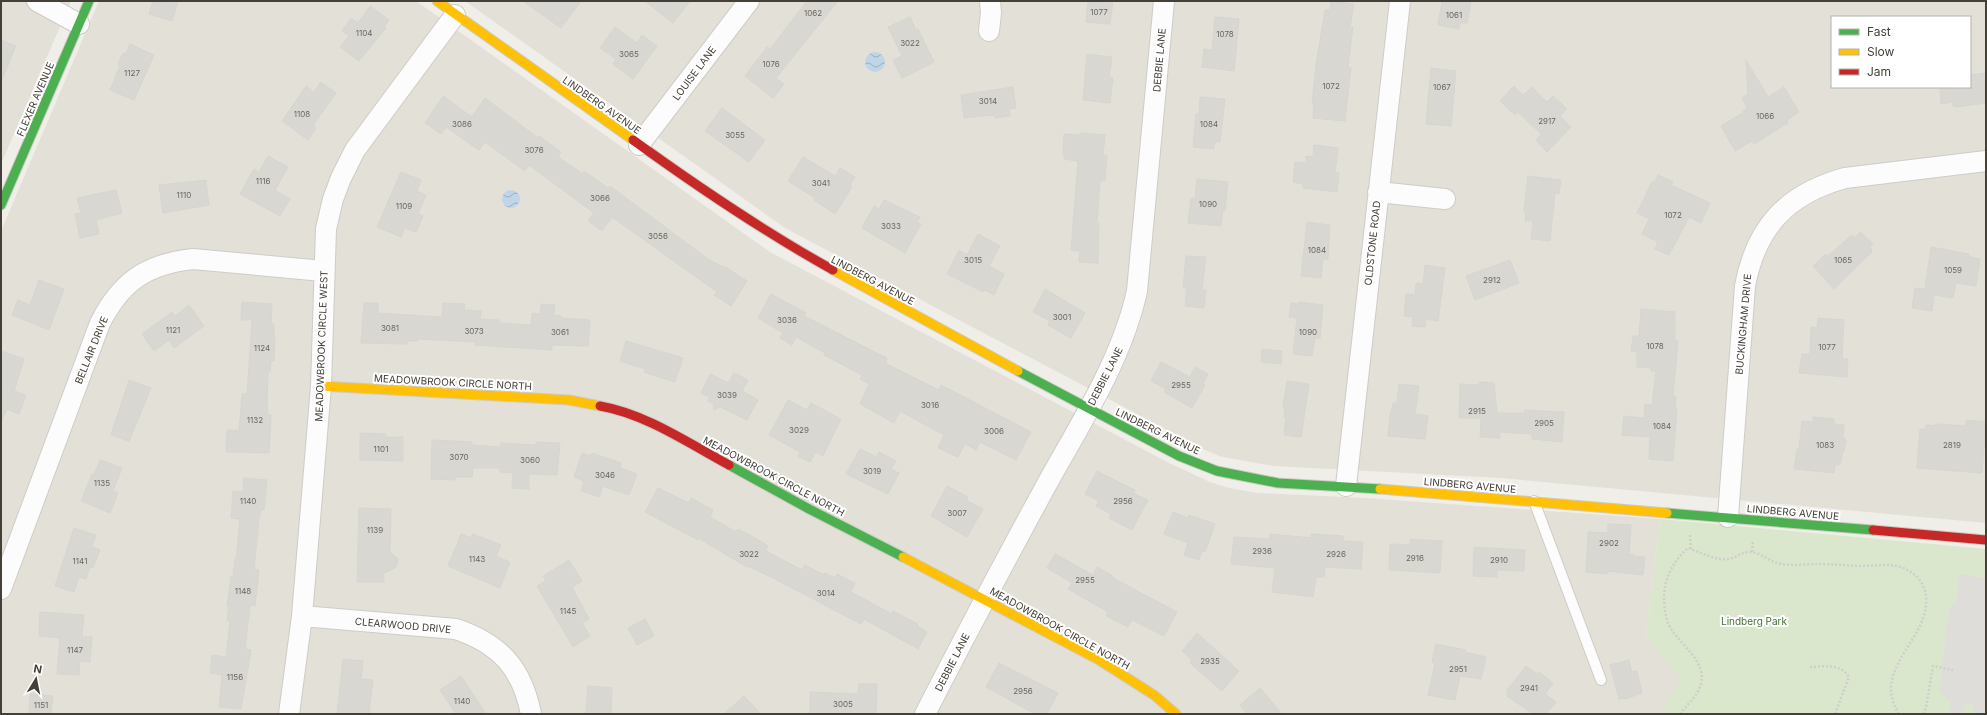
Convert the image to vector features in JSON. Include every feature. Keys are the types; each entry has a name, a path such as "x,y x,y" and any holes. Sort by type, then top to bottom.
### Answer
{"street":[{"path":"37,1 79,24"},
{"name":"FLEXER AVENUE","path":"1,205 89,1"},
{"name":"LINDBERG AVENUE","path":"437,1 713,197 783,242 1088,409 1179,456 1217,471 1278,483 1346,486 1534,501 1986,540"},
{"name":"LOUISE LANE","path":"639,145 749,1"},
{"path":"989,30 991,13 990,1"},
{"name":"DEBBIE LANE","path":"925,714 984,598 1088,409 1122,342 1132,317 1138,291 1164,1"},
{"name":"OLDSTONE ROAD","path":"1346,486 1400,1"},
{"name":"MEADOWBROOK CIRCLE WEST","path":"289,714 302,616 321,386 323,271 326,229 333,199 341,178 355,150 455,15"},
{"name":"BUCKINGHAM DRIVE","path":"1728,517 1745,286 1749,265 1758,241 1770,223 1784,208 1805,193 1824,183 1845,178 1986,161"},
{"path":"1378,192 1445,199"},
{"name":"BELLAIR DRIVE","path":"1,589 100,323 109,305 122,289 135,278 153,268 172,261 193,259 323,271"},
{"name":"MEADOWBROOK CIRCLE NORTH","path":"321,386 569,400 635,416 661,428 809,509 984,598 1099,660 1154,695 1176,714"},
{"name":"CLEARWOOD DRIVE","path":"302,616 456,629 474,635 491,645 506,658 518,674 527,694 531,714"}],"lane":[{"path":"1534,501 1601,680"}],"path":[{"path":"1690,530 1691,549"},
{"path":"1752,552 1754,536"},
{"path":"1680,714 1700,686 1701,676 1698,664 1669,625 1664,609 1664,594 1667,576 1679,556 1688,548 1720,559 1729,559 1742,553 1752,552 1781,564 1865,566 1884,564 1900,567 1914,574 1921,581 1926,590 1925,614 1901,656 1891,679 1892,696 1899,714"},
{"path":"1810,666 1840,667 1845,670 1849,677 1835,714"},
{"path":"1923,714 1926,708 1933,666 1953,670"}],"shaded area":[{"path":"1,1 71,1 1,164"},
{"path":"99,1 416,1 770,252 1171,464 1210,482 1229,488 1258,493 1365,498 1660,519 1646,637 1681,679 1662,714 1,714 1,231"},
{"path":"465,1 1986,1 1986,523 1501,478 1274,466 1222,457 1207,451 785,228"},
{"path":"1959,574 1986,578 1986,714 1973,714 1974,705 1965,704 1963,714 1949,714 1951,702 1939,691 1949,609 1956,603"}],"green space":[{"name":"Lindberg Park","path":"1660,519 1986,549 1986,714 1662,714 1681,679 1646,637"}],"water":[{"path":"875,52 882,55 885,62 882,69 875,72 868,69 865,62 868,55"},
{"path":"511,190 517,193 520,199 517,205 511,208 505,205 502,199 505,193"}],"building":[{"path":"153,1 178,1 172,21 149,14"},
{"path":"523,1 581,1 561,28"},
{"path":"645,1 690,1 673,23"},
{"path":"807,1 838,1 776,78 784,84 773,98 745,76 767,47 770,49"},
{"path":"1088,1 1113,1 1110,24 1086,22"},
{"path":"1331,1 1354,4 1350,27 1353,27 1348,67 1351,68 1345,121 1313,118 1314,104 1312,104 1316,65 1325,10 1330,10"},
{"path":"1442,1 1471,1 1467,23 1460,23 1459,29 1438,25"},
{"path":"370,6 389,20 384,27 386,28 359,61 340,47 349,36 342,31 351,18 358,23"},
{"path":"910,17 916,30 918,29 934,62 902,78 893,60 902,56 888,27"},
{"path":"1215,17 1239,19 1234,71 1202,67 1204,49 1212,50"},
{"path":"615,27 637,43 642,35 657,46 633,79 613,64 616,59 600,48"},
{"path":"1,40 16,46 1,82"},
{"path":"130,44 154,55 134,100 110,90 120,66 118,64 123,53 126,54"},
{"path":"1087,54 1112,57 1109,77 1113,78 1110,103 1083,100"},
{"path":"1746,60 1768,97 1784,87 1799,112 1787,120 1788,123 1754,144 1752,141 1735,151 1721,126 1744,112 1743,111 1747,108 1742,98 1748,94"},
{"path":"1431,68 1456,71 1451,126 1426,124"},
{"path":"1986,73 1986,103 1956,107 1953,106 1952,102 1941,104 1940,88 1971,88 1971,75"},
{"path":"321,82 336,93 313,126 316,128 308,140 282,121 306,86 314,92"},
{"path":"1514,86 1523,95 1532,87 1547,102 1553,96 1567,109 1560,116 1571,127 1547,152 1536,140 1541,134 1518,112 1515,115 1500,101"},
{"path":"1013,87 1016,108 1009,109 1010,116 995,118 994,115 964,118 961,95"},
{"path":"443,96 472,117 485,98 538,138 539,136 561,152 558,157 583,174 584,171 608,188 610,186 708,259 723,267 724,266 747,281 731,306 714,295 717,292 612,217 602,231 588,221 594,213 529,165 525,171 485,142 479,150 446,127 441,134 425,123"},
{"path":"1200,97 1225,99 1220,142 1215,141 1214,149 1193,147 1196,114 1199,114"},
{"path":"722,108 765,140 749,162 705,131"},
{"path":"1080,133 1105,135 1103,155 1107,156 1105,181 1100,181 1097,223 1099,223 1098,263 1079,262 1080,251 1071,250 1078,161 1064,159 1064,134 1080,135"},
{"path":"1314,145 1338,148 1335,173 1339,173 1337,192 1303,188 1303,184 1293,182 1295,162 1306,163 1306,156 1313,157"},
{"path":"268,156 288,167 275,190 290,199 280,216 240,194 254,169 259,172"},
{"path":"803,157 835,176 840,168 855,177 850,185 852,187 835,214 814,200 815,198 788,181"},
{"path":"401,172 421,180 417,191 426,195 418,214 423,216 416,232 405,228 401,237 377,227"},
{"path":"1658,175 1673,182 1671,185 1710,203 1701,223 1689,217 1669,255 1655,249 1658,242 1642,234 1649,219 1637,213 1652,182 1654,183"},
{"path":"1528,176 1561,180 1559,194 1555,193 1550,241 1531,239 1533,221 1525,221 1526,212 1524,212"},
{"path":"1197,179 1228,182 1225,211 1223,210 1221,226 1188,223 1191,198 1195,198"},
{"path":"206,180 209,205 163,213 159,185"},
{"path":"116,190 122,213 96,220 99,234 80,238 75,214 81,213 77,198"},
{"path":"884,200 920,217 917,222 921,224 905,253 862,228 874,206 879,209"},
{"path":"1307,222 1330,225 1328,259 1323,259 1321,278 1301,276"},
{"path":"1861,232 1873,244 1870,246 1872,252 1834,289 1813,266 1826,254 1828,256 1852,235 1854,238"},
{"path":"978,234 1000,246 989,266 1004,274 994,295 985,290 983,292 947,274 959,250 967,255"},
{"path":"1931,247 1969,254 1969,257 1980,259 1976,286 1956,283 1953,298 1934,295 1932,311 1912,308 1915,288 1925,289"},
{"path":"1186,256 1206,257 1202,290 1206,290 1204,308 1185,306 1187,288 1183,288"},
{"path":"1510,260 1519,283 1475,300 1466,276"},
{"path":"1425,265 1445,268 1438,321 1426,319 1425,327 1412,326 1413,317 1404,316 1406,294 1415,295 1416,283 1423,284"},
{"path":"39,280 64,289 49,330 12,315 18,300 30,305"},
{"path":"1045,289 1085,313 1071,338 1048,325 1050,321 1033,312"},
{"path":"771,294 806,313 804,316 887,358 885,363 939,390 941,385 1031,432 1016,460 980,442 976,450 965,444 958,457 938,448 944,435 900,411 894,423 860,404 869,384 860,379 862,375 824,355 825,353 796,337 792,345 780,338 783,333 758,318"},
{"path":"242,302 272,304 271,324 274,324 275,335 274,361 271,361 270,372 268,372 267,404 268,415 271,415 269,453 226,452 227,430 239,431 242,394 247,394 252,320 241,320"},
{"path":"1299,302 1323,305 1320,338 1315,338 1312,356 1293,354 1297,318 1289,317 1291,303 1299,304"},
{"path":"364,303 378,303 378,313 442,317 443,303 465,304 464,310 481,311 480,319 499,320 499,323 531,325 532,313 540,314 541,304 555,305 554,315 561,316 561,318 590,320 588,346 552,345 552,350 475,345 475,342 417,339 417,341 407,341 407,344 361,343"},
{"path":"189,305 204,326 174,348 169,340 154,351 142,334 172,312 175,316"},
{"path":"1641,309 1675,312 1675,341 1678,341 1673,396 1676,396 1675,408 1677,408 1673,461 1649,459 1650,437 1622,435 1624,416 1644,418 1645,404 1652,405 1656,371 1651,371 1651,368 1637,367 1637,352 1631,351 1633,336 1639,336"},
{"path":"1818,318 1844,320 1842,359 1848,359 1847,377 1799,373 1802,354 1810,354 1811,327 1817,328"},
{"path":"626,341 683,358 675,382 644,372 645,369 620,361"},
{"path":"1262,349 1282,351 1281,364 1261,362"},
{"path":"1,351 24,359 14,391 26,395 19,414 7,409 2,420"},
{"path":"1161,362 1190,377 1195,367 1208,374 1203,384 1205,385 1192,408 1164,392 1166,389 1151,381"},
{"path":"734,373 748,380 742,391 758,400 747,420 720,407 714,410 713,404 708,401 710,397 701,393 710,374 728,383"},
{"path":"129,380 151,388 129,441 111,435"},
{"path":"1287,381 1309,384 1301,437 1284,435 1286,417 1284,417 1285,408 1283,407"},
{"path":"1480,382 1494,383 1497,413 1525,413 1525,410 1564,412 1562,442 1532,439 1532,434 1500,432 1500,438 1480,437 1481,418 1459,418 1460,384 1479,385"},
{"path":"1399,384 1419,386 1415,414 1428,416 1425,439 1388,436 1390,416 1393,403 1397,403"},
{"path":"788,400 807,410 811,403 841,419 823,456 816,452 810,462 798,456 800,452 769,435"},
{"path":"1813,417 1834,419 1834,424 1844,425 1843,437 1846,440 1844,451 1840,465 1835,465 1834,473 1794,469 1797,449 1799,449 1802,421 1813,422"},
{"path":"1966,420 1986,422 1982,473 1917,468 1920,429 1926,429 1926,425 1935,426 1935,424 1966,426"},
{"path":"360,433 386,434 386,437 403,437 403,461 360,460"},
{"path":"432,440 472,442 472,445 501,447 501,443 536,445 536,442 560,443 557,475 529,474 529,489 512,488 513,473 500,472 500,468 473,468 472,477 455,477 455,480 431,479"},
{"path":"860,449 876,457 879,452 896,461 891,469 899,473 888,494 846,474"},
{"path":"582,453 591,456 592,453 621,463 620,468 637,474 629,495 603,486 599,497 581,491 584,481 574,477"},
{"path":"100,460 122,468 113,491 118,493 110,513 81,501 92,474 94,475"},
{"path":"1097,471 1135,490 1133,493 1148,500 1132,530 1109,518 1111,514 1096,506 1099,501 1085,494"},
{"path":"244,478 267,480 264,510 261,510 259,520 254,569 259,570 255,606 250,605 245,649 251,650 241,709 219,707 222,675 210,673 212,655 226,657 230,621 227,621 229,606 227,606 231,576 233,577 236,559 240,519 231,518 233,491 243,492"},
{"path":"947,486 968,497 966,500 983,509 967,537 931,516"},
{"path":"658,488 689,503 691,498 713,510 710,517 736,532 738,529 757,539 768,546 766,551 802,570 805,565 824,575 825,573 835,578 837,574 855,583 851,592 892,614 893,611 918,624 917,626 927,632 918,649 864,619 861,624 773,578 748,566 747,567 698,538 698,540 645,512"},
{"path":"359,508 391,509 390,552 398,559 398,563 395,568 384,573 384,582 357,582"},
{"path":"1173,512 1188,518 1189,515 1215,524 1205,552 1202,551 1199,560 1184,555 1188,543 1164,534"},
{"path":"1608,524 1631,525 1629,554 1633,554 1633,556 1645,557 1643,575 1607,571 1607,574 1586,572 1588,532 1608,533"},
{"path":"74,528 96,535 92,547 100,550 93,568 90,567 86,579 79,577 74,592 55,586"},
{"path":"461,534 471,538 473,534 501,545 496,556 510,562 500,588 448,566"},
{"path":"1270,534 1311,538 1311,534 1343,536 1343,541 1363,542 1361,569 1325,567 1324,577 1316,577 1313,597 1272,592 1275,568 1231,564 1234,537 1269,539"},
{"path":"1410,539 1442,541 1440,573 1389,570 1390,544 1410,545"},
{"path":"1474,547 1525,550 1524,571 1497,570 1497,577 1473,576"},
{"path":"1055,554 1093,575 1097,567 1113,576 1113,578 1177,612 1164,636 1132,620 1128,627 1106,616 1108,612 1068,589 1072,583 1047,568"},
{"path":"569,560 582,581 572,587 589,619 582,623 590,636 573,647 537,586 546,581 543,576"},
{"path":"40,612 84,615 82,637 92,637 90,662 80,661 79,675 57,674 60,638 39,636"},
{"path":"645,619 654,636 637,645 628,628"},
{"path":"1197,633 1239,671 1222,691 1190,663 1192,660 1182,651"},
{"path":"1436,644 1466,650 1465,652 1486,657 1481,679 1460,676 1455,700 1428,695 1435,663 1432,662"},
{"path":"343,659 363,661 361,679 373,680 369,714 337,714"},
{"path":"1629,660 1631,670 1633,672 1637,671 1642,693 1625,699 1619,699 1610,665"},
{"path":"999,663 1058,693 1047,714 1035,714 986,687"},
{"path":"1526,666 1537,674 1539,672 1553,683 1545,694 1556,702 1546,714 1533,714 1507,696 1507,690"},
{"path":"461,676 486,714 456,714 440,690"},
{"path":"859,684 877,684 876,714 810,714 810,692 858,694"},
{"path":"588,686 612,688 611,714 586,714"},
{"path":"1260,688 1282,714 1247,714 1240,705"},
{"path":"30,694 53,696 51,714 29,714"},
{"path":"744,696 761,714 724,714"}],"traffic: fast":[{"path":"1,205 89,1"},
{"path":"1018,371 1179,456 1217,471 1278,483 1380,489"},
{"path":"729,465 809,509 903,557"},
{"path":"1667,513 1873,530"}],"traffic: slow":[{"path":"437,1 633,140"},
{"path":"833,270 1018,371"},
{"path":"321,386 569,400 600,406"},
{"path":"1380,489 1667,513"},
{"path":"903,557 1099,660 1154,695 1176,714"}],"traffic: jam":[{"path":"633,140 731,208 781,240 833,270"},
{"path":"600,406 617,410 650,422 729,465"},
{"path":"1873,530 1986,540"}]}
